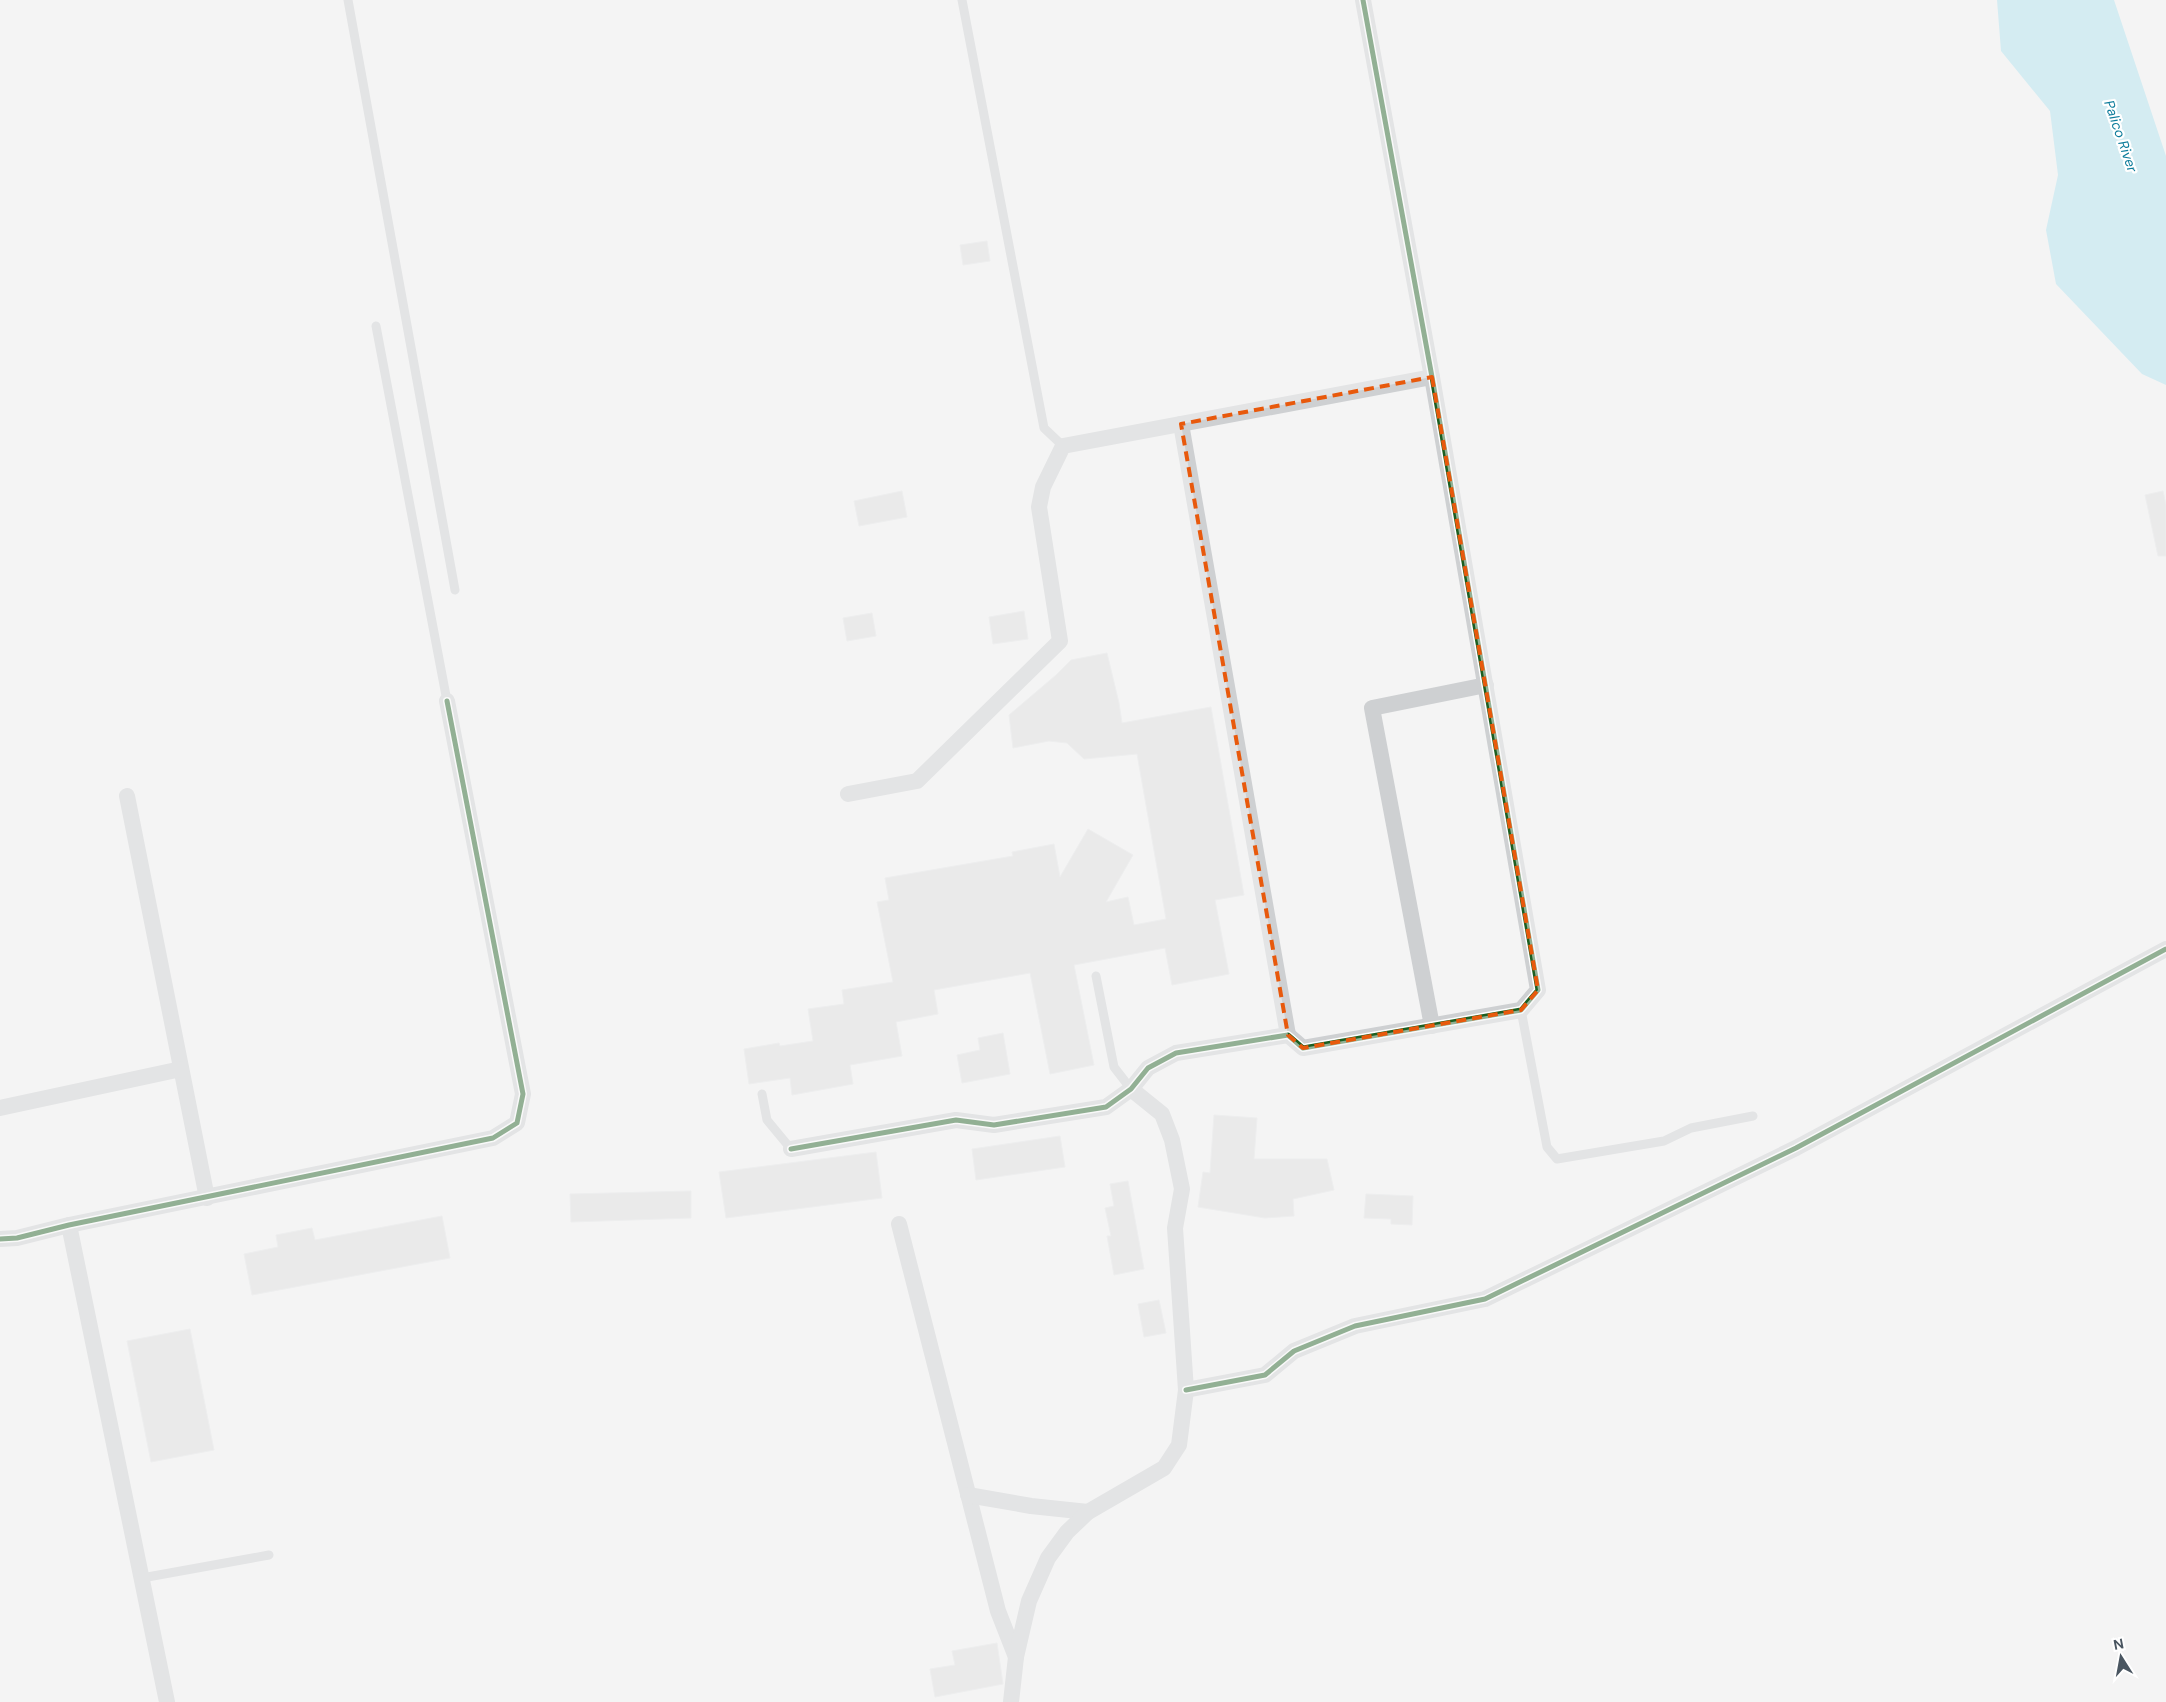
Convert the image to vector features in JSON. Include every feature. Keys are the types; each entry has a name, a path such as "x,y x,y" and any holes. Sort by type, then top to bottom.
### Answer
{"street":[{"path":"1181,424 1288,1035 1303,1048 1522,1010 1538,990 1432,377 1363,0"},
{"path":"848,794 917,782 1060,641 1039,507 1043,487 1063,446 1432,377"},
{"path":"1432,1026 1372,708 1486,685"},
{"path":"0,1238 17,1238 69,1225 494,1138 517,1123 523,1094 447,701"},
{"path":"127,796 207,1198"},
{"path":"1186,1390 1265,1375 1294,1351 1355,1326 1485,1299 1796,1148 2166,949"},
{"path":"790,1149 956,1120 994,1125 1106,1107 1131,1089 1148,1068 1176,1053 1288,1035"},
{"path":"0,1108 181,1069"},
{"path":"1012,1702 1016,1657 1029,1601 1048,1558 1067,1532 1088,1512 1164,1468 1180,1445 1186,1390 1175,1228 1182,1189 1172,1140 1162,1114 1131,1089"},
{"path":"899,1224 998,1611 1016,1657"},
{"path":"69,1225 167,1702"},
{"path":"968,1495 1031,1506 1088,1512"}],"lane":[{"path":"348,0 456,590"},
{"path":"962,0 1044,428 1063,446"},
{"path":"376,326 447,701"},
{"path":"1096,976 1114,1067 1131,1089"},
{"path":"1522,1010 1547,1147 1557,1159 1664,1141 1692,1128 1752,1116"},
{"path":"762,1094 768,1120 790,1149"},
{"path":"142,1578 269,1555"}],"highlighted area":[{"path":"1432,377 1538,990 1521,1010 1303,1048 1288,1035 1181,424"}],"water":[{"name":"Palico River","path":"1997,0 2114,0 2166,156 2166,385 2142,374 2056,284 2046,230 2058,175 2050,111 2001,51"}],"building":[{"path":"987,241 990,261 963,265 960,245"},
{"path":"902,491 907,517 859,526 854,501"},
{"path":"2163,491 2166,505 2166,556 2158,556 2145,495"},
{"path":"1024,611 1028,639 993,644 989,617"},
{"path":"872,613 876,636 847,641 843,618"},
{"path":"1107,653 1122,723 1211,707 1244,895 1215,900 1229,974 1172,985 1165,948 1074,965 1094,1065 1050,1074 1030,973 934,990 938,1014 896,1022 902,1056 850,1065 853,1084 792,1095 790,1078 749,1084 744,1049 779,1043 780,1046 813,1041 808,1009 844,1004 842,990 893,982 877,902 889,900 885,878 1013,856 1012,852 1054,844 1060,877 1088,829 1133,855 1106,902 1128,897 1134,925 1166,919 1137,754 1084,759 1067,743 1049,741 1013,748 1009,715 1071,660"},
{"path":"1003,1033 1010,1074 962,1083 957,1055 980,1050 978,1038"},
{"path":"1214,1115 1257,1118 1254,1159 1327,1159 1334,1190 1293,1199 1294,1216 1265,1218 1198,1207 1203,1172 1210,1173"},
{"path":"1060,1136 1065,1167 976,1180 972,1149"},
{"path":"876,1152 882,1198 726,1218 719,1172"},
{"path":"1128,1181 1144,1269 1114,1275 1107,1236 1111,1236 1105,1208 1114,1206 1110,1184"},
{"path":"691,1191 691,1218 571,1222 570,1194"},
{"path":"1366,1194 1413,1196 1412,1225 1391,1224 1391,1219 1364,1218"},
{"path":"442,1216 450,1258 252,1295 244,1254 278,1247 276,1235 312,1228 315,1240"},
{"path":"1159,1300 1166,1333 1144,1337 1138,1304"},
{"path":"190,1329 214,1450 151,1462 127,1341"},
{"path":"997,1643 1003,1684 935,1697 930,1669 955,1665 952,1651"}],"cycle path":[{"path":"791,1149 956,1120 994,1125 1106,1107 1131,1089 1148,1068 1176,1053 1288,1035 1303,1048 1521,1010 1538,990 1432,377 1363,0"},
{"path":"0,1239 17,1238 69,1225 493,1138 517,1123 523,1094 447,701"},
{"path":"1186,1390 1265,1375 1294,1351 1355,1326 1485,1299 1796,1148 2166,949"}]}
